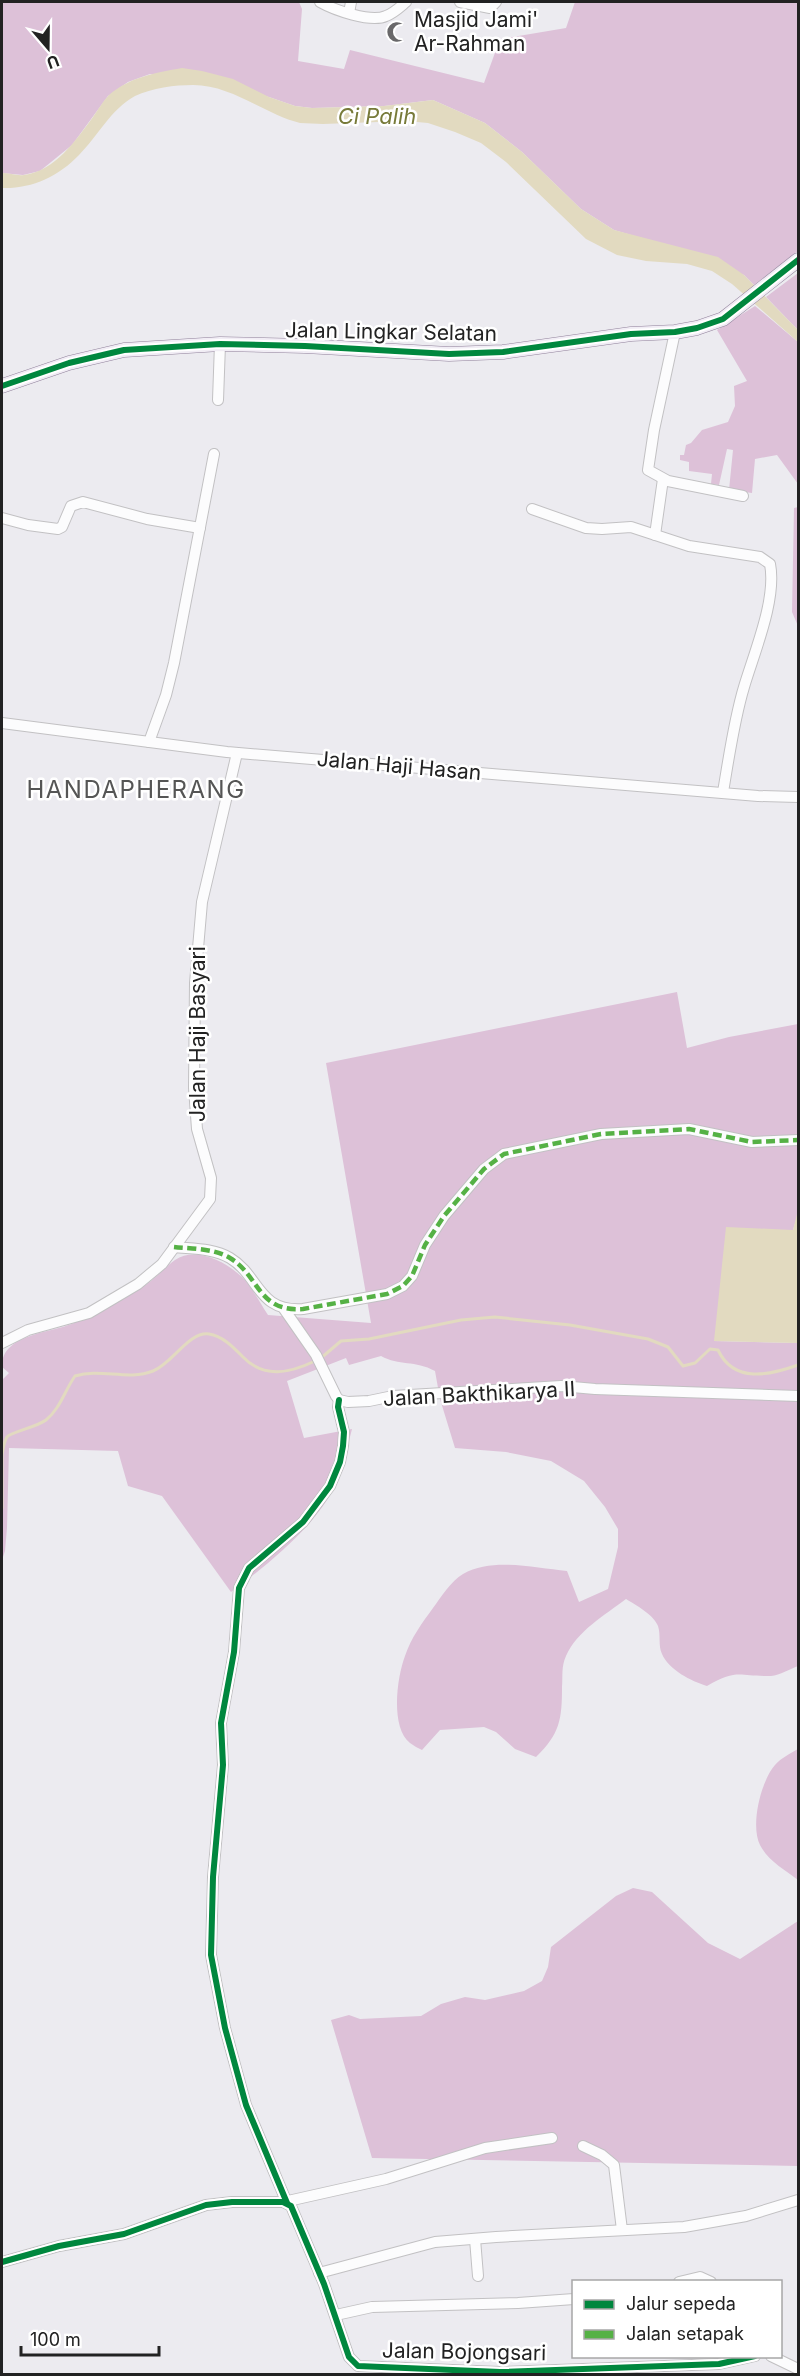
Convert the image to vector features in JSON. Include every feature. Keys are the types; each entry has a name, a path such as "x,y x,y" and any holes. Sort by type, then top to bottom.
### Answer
{"street":[{"path":"320,2 349,14 380,18 395,11 406,2"},
{"path":"349,14 351,2"},
{"path":"460,2 490,8 496,2"},
{"name":"Jalan Lingkar Selatan","path":"2,386 69,363 124,350 220,344 449,354 503,352 631,334 675,332 697,328 723,319 798,260"},
{"path":"675,332 647,466 649,471 663,479 743,496"},
{"path":"218,400 220,344"},
{"path":"150,742 171,673 214,454"},
{"path":"655,535 663,479"},
{"path":"2,518 58,529 62,527 71,506 83,502 147,519 200,528"},
{"path":"532,509 586,528 631,527 689,546 760,556 770,564 770,593 744,687 723,792"},
{"name":"Jalan Haji Hasan","path":"2,723 237,753 758,796 798,797"},
{"name":"Jalan Haji Basyari","path":"2,1343 16,1334 89,1313 110,1302 154,1272 212,1194 211,1178 197,1129 194,1089 195,983 202,902 237,753"},
{"path":"284,1309 303,1309 387,1294 403,1286 412,1276 425,1245 444,1216 484,1169 504,1154 600,1134 690,1129 752,1142 798,1140"},
{"path":"174,1247 216,1252 232,1259 262,1294 284,1309 318,1359 339,1400"},
{"name":"Jalan Bakthikarya II","path":"339,1400 369,1401 393,1396 561,1386 798,1396"},
{"name":"Jalan Bojongsari","path":"339,1400 338,1407 344,1432 343,1446 340,1462 330,1486 303,1522 249,1568 238,1588 234,1652 223,1706 223,1765 210,1927 211,1955 225,2028 243,2094 254,2126 319,2272 354,2369 362,2367 500,2372 719,2364 746,2358"},
{"path":"2,2262 58,2246 124,2234 207,2205 232,2202 287,2202 386,2179 485,2148 552,2138"},
{"path":"583,2146 602,2155 614,2165 622,2230"},
{"path":"319,2272 414,2247 475,2239 684,2227 746,2216 798,2200"},
{"path":"475,2239 478,2277"},
{"path":"687,2280 700,2277 707,2280"},
{"path":"336,2315 372,2307 572,2299"},
{"path":"775,2358 798,2369"}],"shaded area":[{"path":"2,2 299,2 302,9 298,61 344,69 350,50 484,83 500,39 566,28 575,2 798,2 798,251 754,285 744,275 665,245 614,230 581,209 522,152 485,123 433,100 384,106 312,108 295,106 269,97 150,74 128,82 108,96 72,145 40,171 23,175 2,173"},
{"path":"798,273 798,330 766,297"},
{"path":"755,306 798,342 798,484 777,455 755,459 752,493 729,490 733,450 727,449 719,485 711,484 712,474 689,471 689,462 680,460 680,455 684,455 686,445 691,443 702,430 728,422 735,406 734,386 747,381 717,330"},
{"path":"798,507 798,626 792,612 794,508"},
{"path":"677,992 687,1048 729,1037 798,1024 798,1214 793,1230 714,1341 798,1343 798,1666 771,1676 732,1675 707,1686 701,1684 681,1674 665,1660 661,1651 656,1622 626,1599 592,1624 571,1647 563,1664 558,1725 550,1741 536,1757 515,1749 496,1732 484,1727 440,1730 422,1750 410,1743 404,1736 398,1714 397,1701 402,1665 407,1649 417,1631 454,1581 463,1574 487,1566 514,1565 567,1571 579,1602 608,1589 618,1547 618,1529 605,1507 584,1481 551,1461 506,1452 455,1448 440,1399 435,1371 421,1365 394,1361 381,1356 349,1365 346,1358 287,1381 304,1438 352,1429 340,1473 316,1516 274,1558 231,1592 162,1496 128,1486 118,1451 9,1448 7,1528 2,1560 2,1380 9,1373 2,1367 4,1356 18,1341 74,1323 102,1310 147,1284 175,1260 192,1255 201,1255 219,1261 235,1271 249,1285 268,1315 371,1323 326,1063"},
{"path":"798,1749 798,1880 777,1865 763,1851 756,1826 758,1804 765,1781 780,1760"},
{"path":"633,1888 652,1892 708,1943 740,1959 798,1921 798,2166 372,2158 331,2020 349,2015 360,2019 421,2016 441,2004 465,1997 485,2000 524,1991 542,1981 548,1967 551,1947 616,1896"}],"water":[{"name":"Ci Palih","path":"182,68 233,79 269,97 295,106 312,108 384,106 433,100 485,123 522,152 581,209 614,230 718,257 744,275 798,330 798,342 732,284 712,271 687,264 646,261 617,255 586,239 506,162 481,143 428,123 406,121 300,123 235,95 207,86 164,88 135,96 118,108 86,148 62,170 34,184 2,188 2,173 24,175 55,161 79,135 107,97 117,89 143,77"},
{"path":"797,1214 798,1343 714,1341 726,1227 793,1230"}],"waterway":[{"path":"321,1358 341,1341 369,1339 461,1320 495,1317 570,1325 648,1339 668,1347 683,1366 695,1363 710,1349 718,1350 725,1361 733,1368 743,1372 765,1374 798,1365"},
{"path":"2,1455 7,1437 42,1423 51,1416 75,1376 95,1373 144,1374 160,1367 202,1334 219,1337 251,1364 268,1371 287,1371 315,1361"},
{"path":"2,1456 2,1508"}],"marked path":[{"path":"174,1247 217,1252 230,1258 240,1265 260,1291 276,1305 303,1309 387,1294 403,1286 412,1276 425,1245 444,1216 484,1169 504,1154 601,1134 689,1129 752,1142 798,1140"}],"cycle path":[{"path":"2,386 69,363 124,350 220,344 449,354 503,352 631,334 675,332 697,328 723,319 798,260"},
{"path":"287,2203 246,2105 225,2028 211,1955 213,1877 223,1765 221,1723 234,1652 239,1588 249,1568 303,1522 330,1486 340,1462 343,1446 344,1432 338,1407 339,1400"},
{"path":"2,2262 59,2246 124,2234 206,2205 232,2202 283,2202 291,2206 324,2284 349,2357 358,2366 500,2372 719,2364 746,2358"}],"place":[{"name":"Masjid Jami' Ar-Rahman","path":"397,32"}],"district":[{"name":"HANDAPHERANG","path":"136,790"}]}
